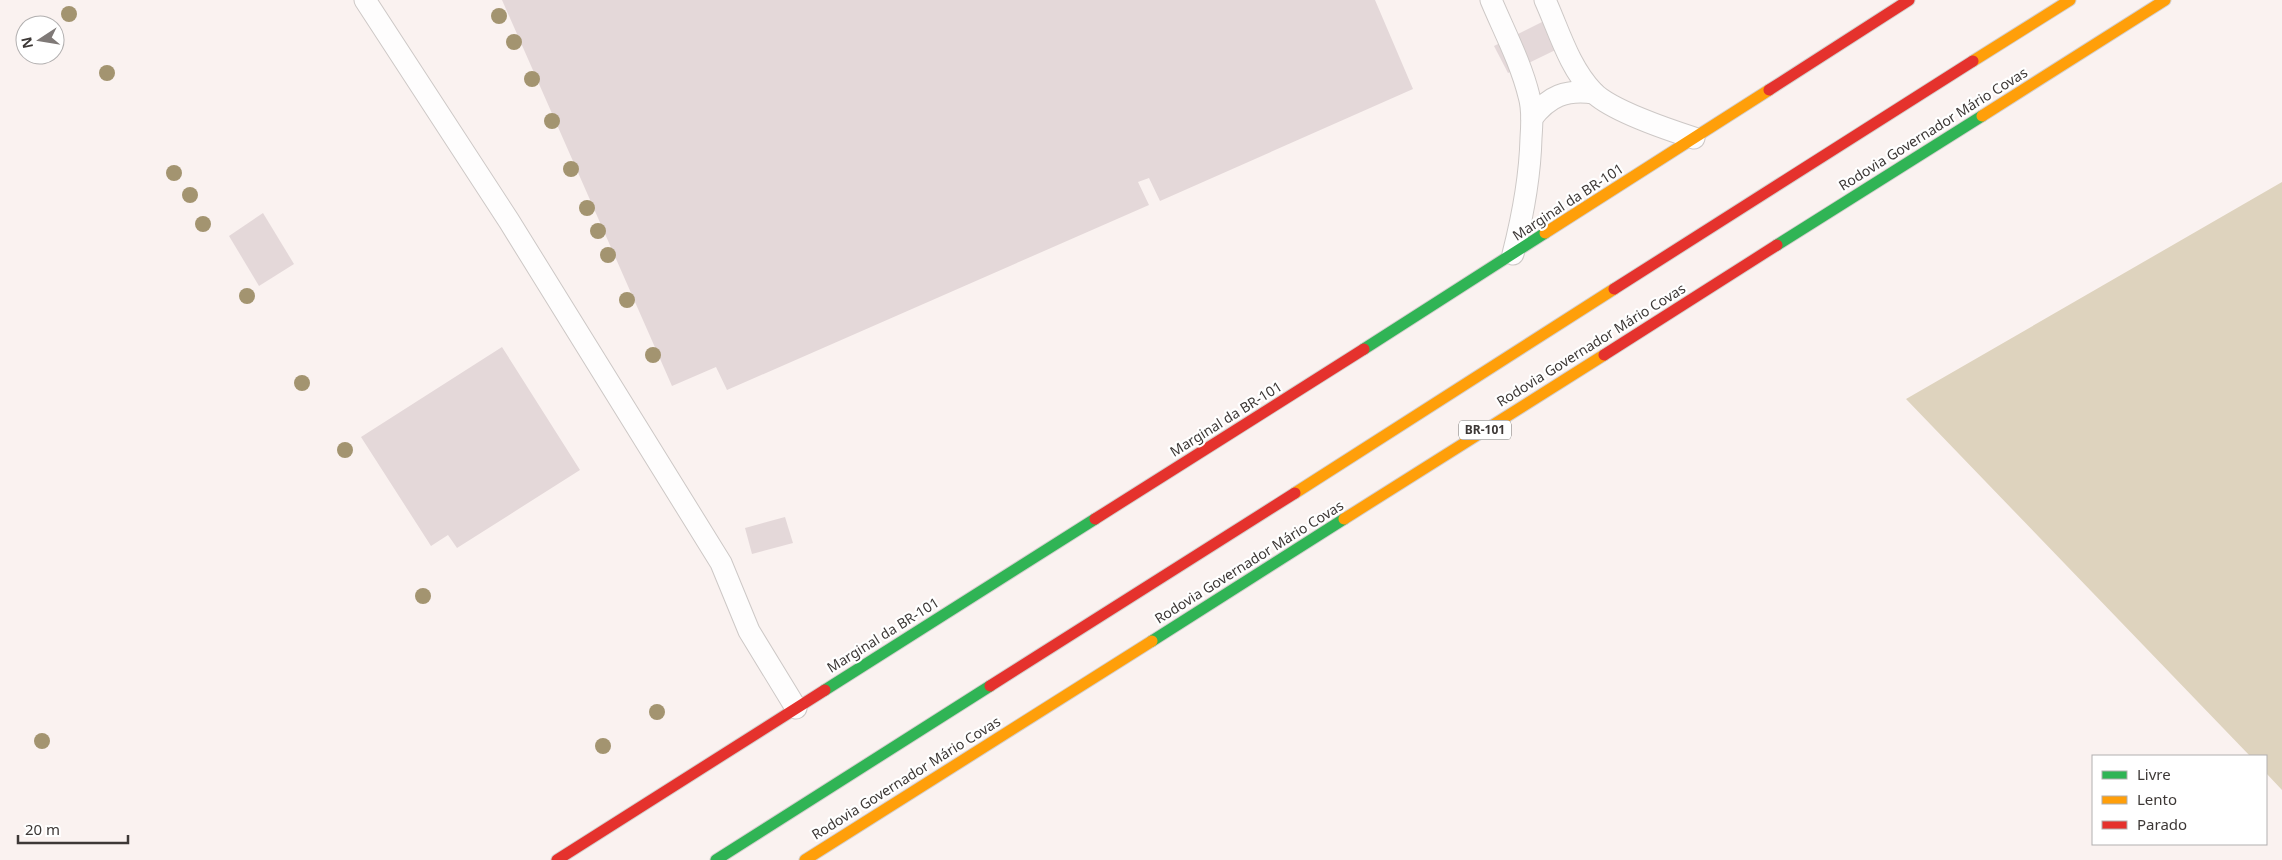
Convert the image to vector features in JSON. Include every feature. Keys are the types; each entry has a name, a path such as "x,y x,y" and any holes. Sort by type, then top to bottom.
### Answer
{"main road":[{"name":"Marginal da BR-101","path":"557,860 1513,254 1909,0"},
{"path":"716,860 2070,0"},
{"name":"Rodovia Governador Mário Covas","path":"805,860 2165,0"}],"lane":[{"path":"365,0 509,221 721,563 749,631 796,708"},
{"path":"1491,0 1524,78 1530,98 1532,118 1527,193 1513,254"},
{"path":"1545,0 1568,53 1594,93 1615,106 1654,124 1694,138"},
{"path":"1532,118 1541,106 1553,97 1566,92 1594,93"}],"shaded area":[{"path":"2282,182 2282,790 2267,774 2267,755 2249,755 1906,399"}],"building":[{"path":"502,0 1375,0 1413,89 1160,201 1149,178 1138,182 1149,205 727,390 716,367 672,386"},
{"path":"1560,13 1574,41 1508,73 1494,46"},
{"path":"263,213 294,264 259,286 229,236"},
{"path":"502,347 580,470 457,548 448,535 431,546 361,437"},
{"path":"785,517 793,543 752,554 745,528"}],"traffic: fast":[{"path":"1777,245 1982,116"},
{"path":"1364,349 1545,233"},
{"path":"825,690 1095,519"},
{"path":"1152,641 1344,519"},
{"path":"716,860 990,686"}],"traffic: slow":[{"path":"1973,61 2070,0"},
{"path":"1982,116 2165,0"},
{"path":"1545,233 1769,90"},
{"path":"1295,493 1614,289"},
{"path":"1344,519 1604,355"},
{"path":"805,860 1152,641"}],"traffic: jam":[{"path":"1769,90 1909,0"},
{"path":"1614,289 1973,61"},
{"path":"1604,355 1777,245"},
{"path":"1095,519 1364,349"},
{"path":"990,686 1295,493"},
{"path":"557,860 825,690"}]}
